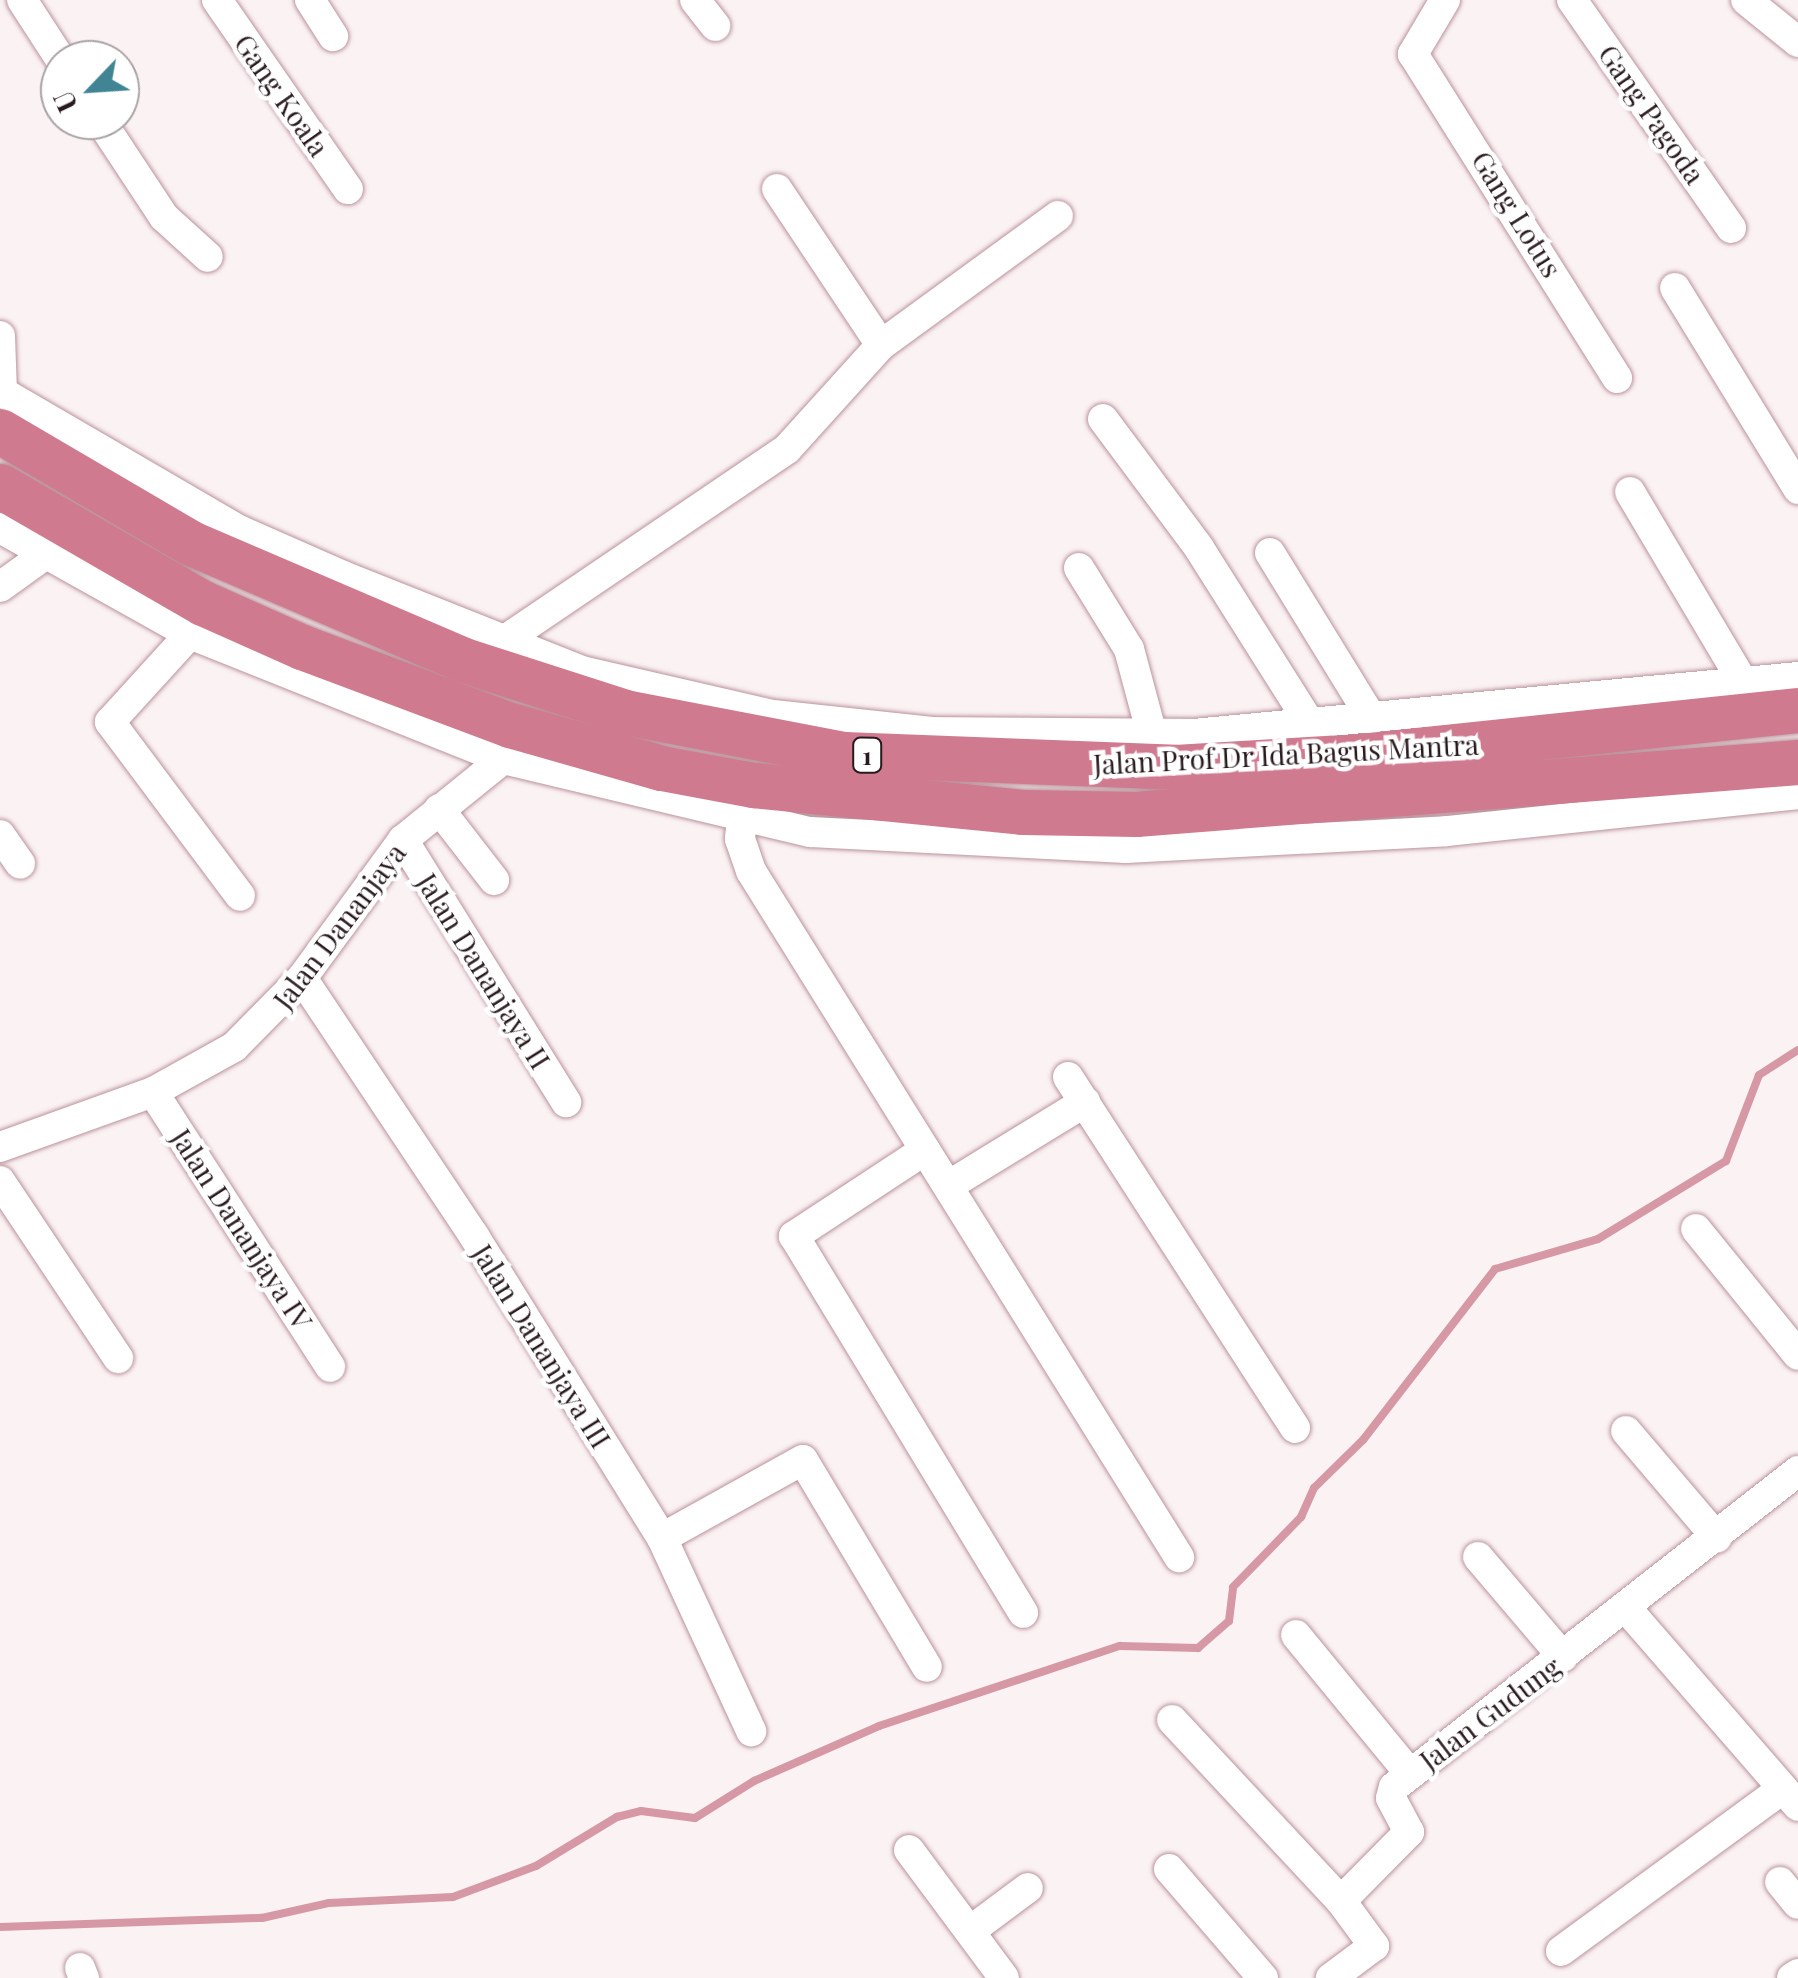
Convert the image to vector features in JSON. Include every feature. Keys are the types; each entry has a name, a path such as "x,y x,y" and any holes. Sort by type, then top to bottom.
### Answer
{"highway":[{"name":"Jalan Prof Dr Ida Bagus Mantra","path":"1,405 122,484 191,543 461,659 626,712 772,728 844,754 1036,766 1175,766 1366,737 1798,710"},
{"name":"Jalan Prof Dr Ida Bagus Mantra","path":"0,486 203,603 302,648 510,725 661,768 760,811 1136,814 1362,800 1798,762"},
{"path":"1362,800 1366,737"}],"street":[{"path":"22,0 48,40"},
{"name":"Gang Koala","path":"216,0 348,189"},
{"path":"310,0 333,36"},
{"path":"695,0 714,26"},
{"name":"Gang Lotus","path":"1445,0 1413,54 1616,378"},
{"name":"Gang Pagoda","path":"1572,0 1732,228"},
{"path":"1746,0 1798,42"},
{"path":"113,140 164,218 208,258"},
{"path":"777,189 881,345"},
{"path":"502,642 787,448 881,345 1058,216"},
{"path":"1675,288 1798,489"},
{"path":"0,336 1,405"},
{"path":"1103,418 1199,548 1312,725"},
{"path":"122,484 502,642 582,671 772,728 1152,735 1312,725 1366,737 1798,677"},
{"path":"1630,492 1743,682"},
{"path":"0,528 43,556 190,634 503,759 760,811 1126,848 1447,831 1798,794"},
{"path":"1270,553 1366,737"},
{"path":"0,588 43,556"},
{"path":"1079,568 1129,649 1152,735"},
{"path":"190,634 110,722 240,896"},
{"name":"Jalan Dananjaya","path":"0,1147 153,1092 234,1047 302,978 403,840 503,759"},
{"path":"439,809 494,880"},
{"path":"760,811 740,839 752,871 1180,1557"},
{"path":"0,835 20,864"},
{"name":"Jalan Dananjaya II","path":"403,840 566,1102"},
{"name":"Jalan Dananjaya III","path":"302,978 474,1236 662,1538 751,1731"},
{"path":"948,1186 1076,1090 1295,1428"},
{"name":"Jalan Dananjaya IV","path":"153,1092 330,1366"},
{"path":"926,1150 794,1236 1023,1613"},
{"path":"0,1180 118,1358"},
{"path":"1696,1229 1798,1355"},
{"path":"1626,1431 1717,1538"},
{"path":"662,1538 802,1460 927,1667"},
{"name":"Jalan Gudung","path":"1340,1901 1409,1832 1390,1798 1410,1774 1627,1609 1798,1471"},
{"path":"1478,1558 1563,1657"},
{"path":"1561,1951 1790,1797 1627,1609"},
{"path":"1296,1635 1410,1774"},
{"path":"1172,1720 1340,1901 1374,1946 1332,1978"},
{"path":"910,1850 1004,1978"},
{"path":"1170,1869 1263,1978"},
{"path":"970,1931 1028,1888"}],"waterway":[{"path":"0,1927 262,1918 329,1903 453,1897 536,1866 617,1817 641,1811 695,1818 754,1781 879,1726 1120,1646 1198,1648 1229,1621 1233,1587 1301,1517 1314,1488 1363,1440 1495,1269 1598,1239 1726,1161 1759,1075 1798,1050"}]}
